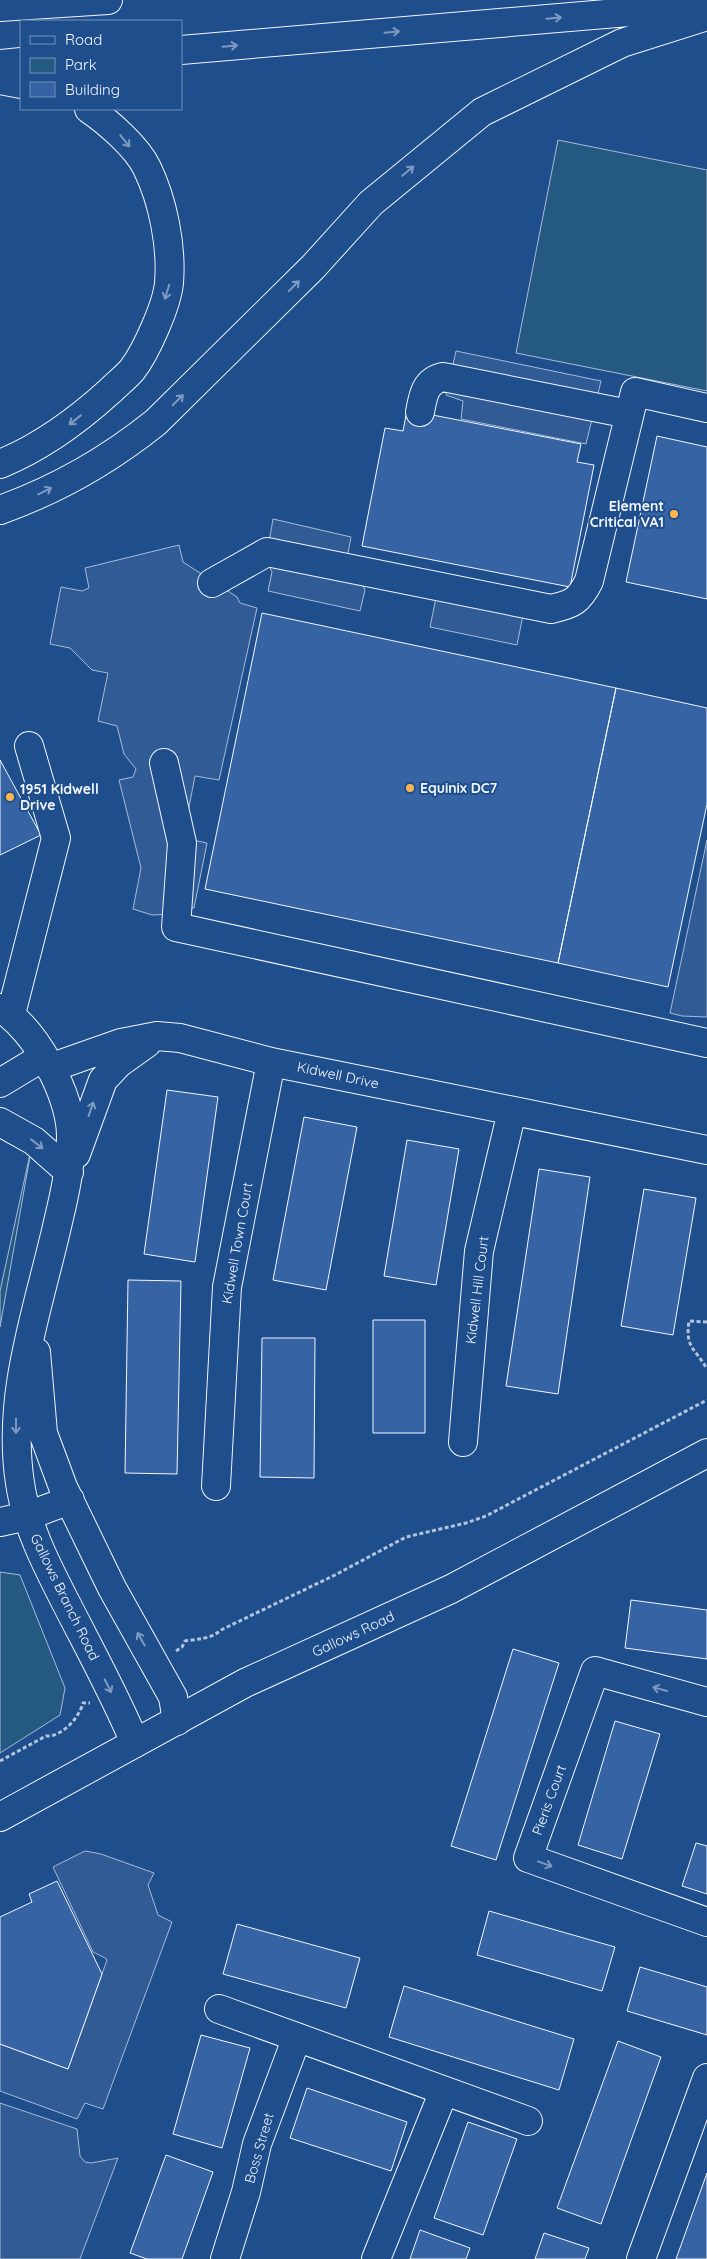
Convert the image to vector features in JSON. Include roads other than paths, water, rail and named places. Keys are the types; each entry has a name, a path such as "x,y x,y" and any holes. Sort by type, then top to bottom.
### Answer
{"main road":[{"path":"0,7 108,0"},
{"path":"182,50 707,5"},
{"path":"0,510 22,502 90,468 133,441 156,422 313,267 371,203 482,112 622,43 707,16"},
{"path":"0,64 20,62"},
{"path":"0,80 20,84"},
{"path":"0,464 26,453 59,433 98,402 132,370 154,334 169,284 166,223 147,167 113,126 90,110"},
{"path":"420,412 423,392 435,379 443,377 629,414"},
{"path":"212,583 267,552 551,609 568,605 580,597 589,581 635,392 707,408"},
{"path":"29,746 56,838 5,1011 24,1029 47,1062"},
{"path":"164,763 182,843 176,927 707,1043"},
{"path":"0,1122 34,1141 69,1172 96,1093 103,1080 123,1059 157,1036"},
{"name":"Kidwell Drive","path":"0,1083 47,1062 121,1043 157,1036 180,1038 271,1062 707,1150"},
{"name":"Gallows Branch Road","path":"47,1062 66,1109 71,1134 69,1172 18,1394 16,1452 20,1484 27,1516 49,1569 135,1743"},
{"name":"Kidwell Town Court","path":"216,1486 227,1287 271,1062"},
{"name":"Kidwell Hill Court","path":"463,1442 479,1251 512,1111"},
{"path":"0,1404 33,1326"},
{"name":"Gallows Branch Road","path":"33,1326 44,1433 70,1500 112,1588 173,1697 177,1721"},
{"name":"Gallows Road","path":"0,1817 245,1683 451,1589 707,1453"},
{"path":"0,1522 27,1516 70,1500"},
{"name":"Pieris Court","path":"707,1702 595,1671 528,1858 707,1922"},
{"path":"219,2009 528,2121"},
{"name":"Boss Street","path":"226,2259 246,2192 257,2144 297,2038"},
{"path":"641,2259 707,2078"},
{"path":"376,2259 444,2091"}],"place":[{"name":"Element Critical VA1","path":"674,514"},
{"name":"Equinix DC7","path":"410,788"},
{"name":"1951 Kidwell Drive","path":"10,797"}]}
